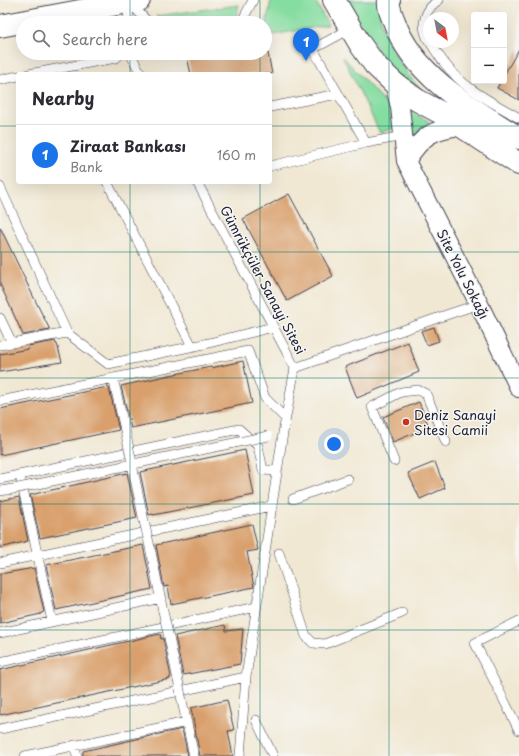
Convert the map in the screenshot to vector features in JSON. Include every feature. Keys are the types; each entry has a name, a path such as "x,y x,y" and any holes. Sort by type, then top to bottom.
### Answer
{"main road":[{"path":"334,0 350,29 375,65 394,83 417,100 443,114 519,164"},
{"path":"389,0 388,5 398,34 413,57 446,89 519,138"},
{"path":"73,16 132,8"},
{"path":"0,26 16,24"}],"street":[{"path":"394,83 400,107 406,161"},
{"path":"406,161 426,135 444,127 461,126"},
{"name":"Site Yolu Sokağı","path":"406,161 479,304 519,388"}],"lane":[{"path":"245,16 253,0"},
{"path":"428,12 430,8 439,0"},
{"path":"132,8 141,16"},
{"path":"350,29 313,49 366,143"},
{"path":"434,48 446,66 458,78 480,94 519,118"},
{"path":"50,72 107,60"},
{"path":"134,60 140,72"},
{"path":"0,80 16,76"},
{"path":"272,107 338,94"},
{"path":"272,166 366,143 403,136"},
{"path":"108,184 192,346"},
{"name":"Gümrükçüler Sanayi Sitesi","path":"198,184 295,368"},
{"path":"0,187 67,333 108,364 273,327"},
{"path":"240,756 246,677 271,506 285,418 295,368 446,314 479,304"},
{"path":"0,318 12,343"},
{"path":"0,345 67,333"},
{"path":"0,401 248,351 265,398 285,418"},
{"path":"113,378 194,756"},
{"path":"394,461 372,407 401,392 418,390 426,394 446,442"},
{"path":"0,479 239,429 258,446 263,470 277,471"},
{"path":"0,491 33,485 131,461 283,433"},
{"path":"20,475 52,621"},
{"path":"293,499 348,479"},
{"path":"0,563 271,506"},
{"path":"279,553 306,636 313,643 325,644 402,613"},
{"path":"0,633 161,598"},
{"path":"0,662 256,607"},
{"path":"519,621 475,643 519,730"},
{"path":"0,729 246,677"},
{"path":"256,720 273,756"},
{"path":"25,756 187,722"},
{"path":"74,746 76,756"}],"green space":[{"path":"271,0 313,0 317,4 328,25 272,35 272,16 268,16"},
{"path":"343,0 378,0 380,15 389,44 405,70 434,105 395,75"},
{"path":"239,5 236,16 156,16"},
{"path":"343,57 389,107 394,128 380,133"},
{"path":"408,110 430,122 408,138"}],"building":[{"path":"519,49 519,100 497,88 499,84 507,84 507,70"},
{"path":"188,60 269,60 272,72 191,72"},
{"path":"289,194 333,276 287,301 243,219"},
{"path":"0,227 50,330 23,335 0,284"},
{"path":"434,327 439,341 427,345 421,331"},
{"path":"55,341 62,362 0,372 0,354 29,349 28,346"},
{"path":"408,342 419,372 357,398 345,367"},
{"path":"243,361 252,403 131,428 121,386"},
{"path":"108,387 119,430 0,455 0,409"},
{"name":"Deniz Sanayi Sitesi Camii","path":"419,402 429,427 393,442 383,417"},
{"path":"245,450 254,495 149,515 140,472"},
{"path":"435,462 445,488 420,499 408,473"},
{"path":"127,473 137,518 40,538 30,495"},
{"path":"19,497 28,541 0,548 0,501"},
{"path":"252,524 258,550 247,552 254,587 171,604 168,586 164,587 156,545"},
{"path":"143,545 152,589 56,610 46,565"},
{"path":"34,568 44,612 41,614 0,623 0,574"},
{"path":"225,625 226,631 243,629 240,664 183,675 175,636"},
{"path":"160,634 161,639 163,638 171,677 169,678 170,679 0,715 0,670"},
{"path":"227,700 234,730 228,731 233,756 200,756 191,708"},
{"path":"182,729 188,756 83,756 83,751"}],"place":[{"name":"Ziraat Bankası","path":"306,61"},
{"name":"Deniz Sanayi Sitesi Camii","path":"406,422"}]}
